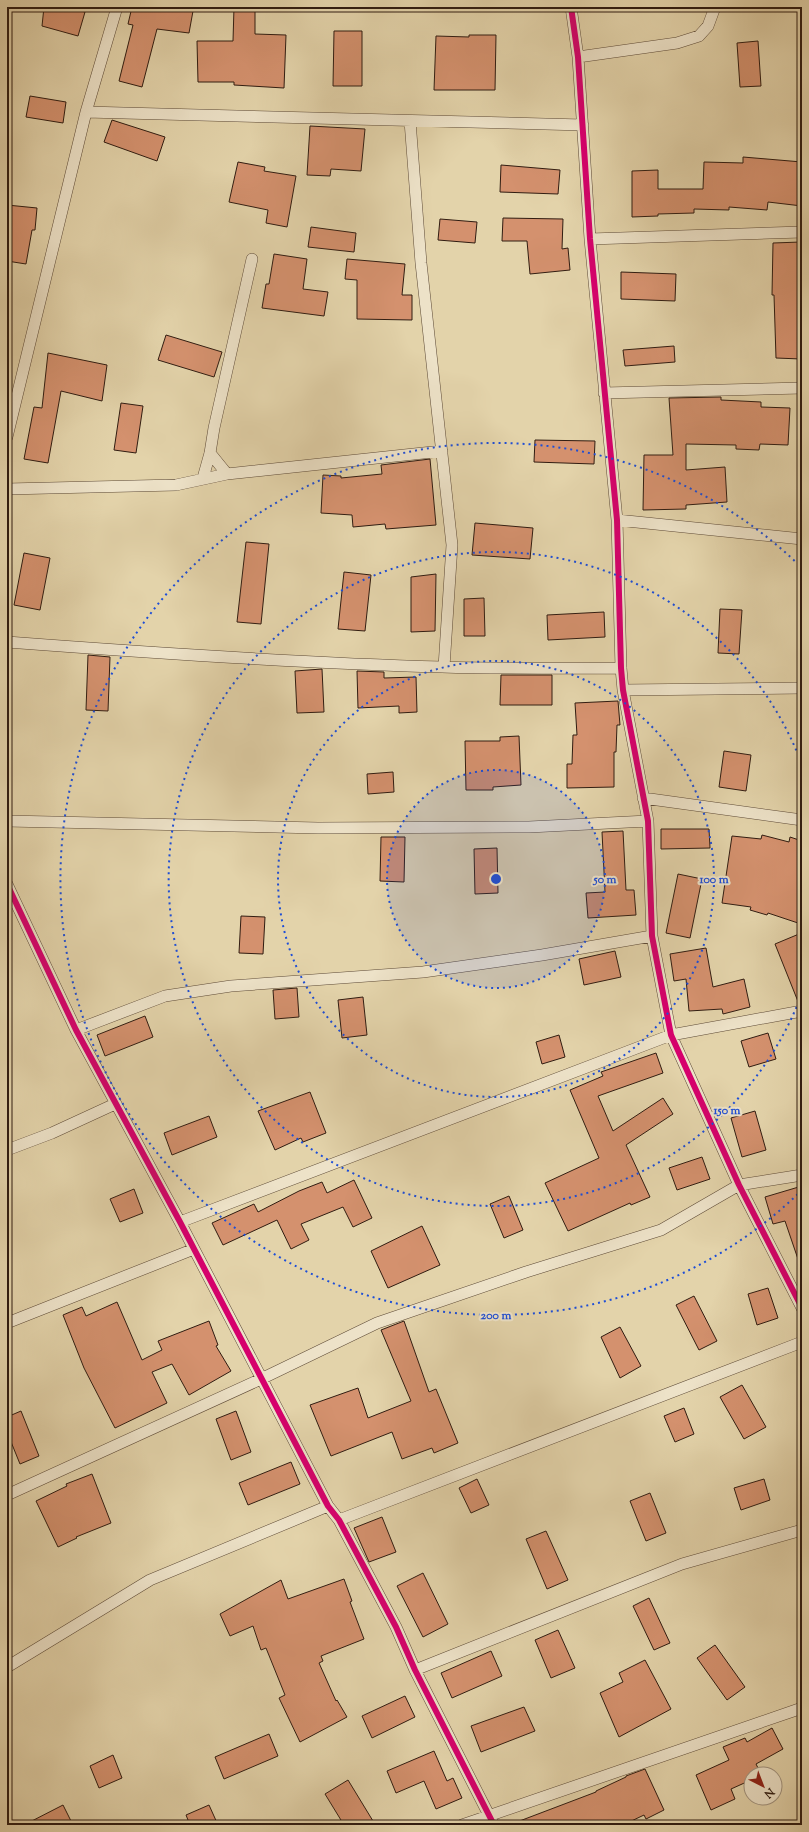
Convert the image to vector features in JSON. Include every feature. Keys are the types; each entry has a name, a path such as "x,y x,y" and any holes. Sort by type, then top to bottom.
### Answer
{"street":[{"path":"7,437 86,112 117,7"},
{"path":"571,7 578,58 584,125 590,239 617,520 621,668 623,690 648,821 652,936 671,1035 739,1185 802,1308"},
{"path":"578,58 677,43 699,36 708,26 715,7"},
{"path":"86,112 584,125"},
{"path":"410,121 421,263 452,545 444,667"},
{"path":"590,239 802,232"},
{"path":"203,478 210,453 214,428 252,258"},
{"path":"604,393 802,388"},
{"path":"7,489 176,485 227,474 442,450"},
{"path":"210,453 227,474"},
{"path":"617,520 802,539"},
{"path":"7,642 171,655 444,667 621,668"},
{"path":"623,690 802,688"},
{"path":"643,798 802,820"},
{"path":"7,821 326,828 529,827 648,821"},
{"path":"7,884 76,1030 180,1222 328,1506 339,1520 396,1627 415,1670 492,1820"},
{"path":"76,1030 165,996 231,986 423,972 542,955 652,936"},
{"path":"180,1222 671,1035 802,1010"},
{"path":"7,1150 52,1133 115,1104"},
{"path":"7,1495 261,1379 377,1323 526,1272 661,1230 739,1185 802,1175"},
{"path":"7,1323 194,1249"},
{"path":"339,1520 802,1342"},
{"path":"7,1667 150,1580 328,1506"},
{"path":"415,1670 682,1564 802,1530"},
{"path":"462,1825 492,1820 802,1708"}],"building":[{"path":"44,7 65,7 85,12 78,36 42,26"},
{"path":"132,7 165,7 193,11 189,33 157,29 142,87 119,81 133,25 128,24"},
{"path":"234,7 255,7 255,34 286,35 284,88 234,85 234,82 198,82 197,41 233,41"},
{"path":"334,31 362,31 362,86 333,86"},
{"path":"469,35 496,35 495,90 434,90 436,36 469,37"},
{"path":"758,41 761,86 740,87 737,43"},
{"path":"30,96 66,102 63,123 26,117"},
{"path":"112,120 165,137 157,161 104,142"},
{"path":"310,126 365,129 361,171 331,169 330,176 307,175"},
{"path":"743,157 802,162 802,206 768,202 767,210 729,207 729,210 694,209 694,213 658,214 658,216 632,217 632,171 658,170 658,189 703,189 704,162 743,163"},
{"path":"238,162 265,167 264,171 296,176 287,227 266,223 268,210 229,202"},
{"path":"501,165 560,170 558,194 500,192"},
{"path":"7,205 37,208 35,230 32,230 26,264 7,261"},
{"path":"503,218 563,219 562,249 568,248 570,270 530,274 527,241 502,241"},
{"path":"440,219 477,222 475,243 438,240"},
{"path":"311,227 356,233 354,252 308,247"},
{"path":"801,242 799,313 802,313 801,359 776,358 774,295 772,295 773,243"},
{"path":"274,254 307,259 303,289 328,292 324,316 262,308 266,284 269,284"},
{"path":"347,259 405,264 402,295 412,295 412,320 357,319 357,280 345,279"},
{"path":"621,272 676,274 675,301 621,299"},
{"path":"166,335 222,352 214,377 158,360"},
{"path":"674,346 675,362 625,366 623,350"},
{"path":"48,353 107,365 102,401 61,391 48,463 24,459 34,407 42,408"},
{"path":"721,397 721,400 761,402 761,407 790,408 788,445 760,444 759,450 736,449 736,445 686,444 686,470 725,467 727,502 686,505 686,509 643,510 644,455 673,455 669,398"},
{"path":"121,403 143,406 136,453 114,450"},
{"path":"535,440 595,441 594,464 534,462"},
{"path":"430,459 436,525 386,529 385,524 353,527 352,515 321,513 323,475 341,476 341,478 382,474 381,465"},
{"path":"475,523 533,528 530,559 472,555"},
{"path":"246,542 269,544 261,624 237,622"},
{"path":"24,553 50,558 40,610 14,605"},
{"path":"344,572 371,575 365,631 338,629"},
{"path":"436,574 435,631 411,632 411,577"},
{"path":"484,598 485,636 464,636 464,599"},
{"path":"720,609 742,610 739,654 718,653"},
{"path":"604,612 605,637 548,640 547,615"},
{"path":"88,655 110,657 108,711 86,710"},
{"path":"322,669 324,712 297,713 295,671"},
{"path":"357,671 384,672 384,678 416,677 417,712 399,713 399,706 358,708"},
{"path":"501,675 552,675 552,705 500,705"},
{"path":"618,701 620,725 617,725 616,752 614,752 614,787 567,788 567,764 572,764 573,735 577,735 575,703"},
{"path":"519,736 521,785 493,787 493,790 466,790 465,741 500,741 500,737"},
{"path":"724,751 751,755 746,791 719,787"},
{"path":"393,772 394,792 368,794 367,774"},
{"path":"661,829 709,829 710,848 661,849"},
{"path":"623,831 626,890 634,890 636,915 588,918 586,893 605,892 602,832"},
{"path":"762,835 789,842 790,837 802,841 802,913 798,923 768,913 767,915 750,910 751,907 722,903 732,836 761,839"},
{"path":"381,837 405,837 404,882 380,881"},
{"path":"497,848 498,893 475,894 474,849"},
{"path":"678,874 702,879 690,938 666,933"},
{"path":"241,916 265,917 263,954 239,953"},
{"path":"799,934 802,942 802,1004 799,1004 775,944"},
{"path":"706,948 713,987 744,979 750,1007 723,1014 722,1009 689,1011 686,979 674,981 670,954"},
{"path":"615,951 621,977 584,985 579,959"},
{"path":"297,988 299,1017 275,1019 273,990"},
{"path":"363,997 367,1035 342,1038 338,1000"},
{"path":"145,1016 153,1037 105,1056 97,1035"},
{"path":"768,1033 776,1059 749,1067 741,1041"},
{"path":"559,1035 565,1057 542,1064 536,1042"},
{"path":"656,1053 663,1073 598,1096 613,1131 663,1098 673,1114 626,1145 650,1197 631,1205 630,1203 568,1231 545,1183 599,1158 570,1090 603,1076 601,1072"},
{"path":"310,1092 326,1133 303,1142 301,1138 275,1150 258,1111"},
{"path":"755,1111 766,1150 742,1157 731,1118"},
{"path":"209,1116 217,1137 172,1155 164,1133"},
{"path":"702,1157 710,1179 677,1190 669,1168"},
{"path":"354,1180 372,1218 353,1227 343,1207 301,1224 309,1240 291,1249 277,1220 223,1245 212,1223 254,1204 258,1212 299,1191 322,1182 327,1193"},
{"path":"802,1186 802,1264 800,1265 785,1221 773,1224 765,1197"},
{"path":"134,1189 143,1213 120,1222 110,1199"},
{"path":"509,1196 523,1230 504,1238 490,1204"},
{"path":"422,1226 440,1265 388,1288 371,1251"},
{"path":"768,1288 778,1318 757,1325 748,1294"},
{"path":"694,1296 717,1341 699,1350 676,1305"},
{"path":"117,1302 142,1360 162,1350 158,1341 209,1321 218,1345 216,1346 231,1371 189,1395 172,1364 152,1372 167,1403 115,1428 84,1368 63,1315 82,1307 86,1316"},
{"path":"404,1321 429,1392 436,1389 458,1443 434,1453 432,1448 402,1459 392,1432 331,1456 310,1405 358,1388 368,1418 411,1401 381,1330"},
{"path":"620,1327 641,1366 620,1378 601,1337"},
{"path":"742,1385 766,1427 744,1439 720,1397"},
{"path":"684,1408 694,1434 675,1442 664,1416"},
{"path":"21,1411 39,1456 20,1464 7,1432 7,1417"},
{"path":"236,1411 251,1452 231,1460 216,1419"},
{"path":"291,1462 300,1484 248,1505 239,1483"},
{"path":"92,1474 111,1523 76,1537 77,1538 58,1547 36,1501 67,1486 66,1484"},
{"path":"477,1479 489,1505 471,1513 459,1488"},
{"path":"764,1479 770,1500 741,1510 734,1488"},
{"path":"650,1493 666,1533 646,1541 630,1501"},
{"path":"382,1517 396,1552 369,1562 354,1528"},
{"path":"546,1531 568,1580 547,1589 526,1539"},
{"path":"423,1573 448,1624 423,1637 397,1586"},
{"path":"344,1579 352,1601 350,1602 364,1639 321,1656 323,1661 319,1663 336,1701 337,1700 347,1717 300,1742 279,1698 285,1695 266,1648 261,1650 253,1626 230,1636 220,1614 281,1580 288,1599"},
{"path":"649,1598 670,1643 654,1650 633,1606"},
{"path":"558,1630 575,1668 551,1678 535,1640"},
{"path":"715,1645 745,1687 727,1700 697,1658"},
{"path":"491,1651 502,1676 452,1698 441,1673"},
{"path":"645,1660 671,1709 619,1737 600,1693 623,1682 619,1673"},
{"path":"405,1696 415,1717 372,1738 362,1716"},
{"path":"524,1707 535,1731 481,1752 471,1726"},
{"path":"772,1728 783,1749 756,1764 757,1766 743,1766 743,1784 731,1789 735,1799 711,1810 696,1775 729,1760 723,1747 745,1738 747,1742"},
{"path":"269,1734 278,1756 224,1779 215,1757"},
{"path":"434,1751 447,1781 453,1778 462,1798 436,1809 424,1781 396,1793 387,1771"},
{"path":"113,1755 122,1778 99,1788 90,1766"},
{"path":"645,1769 664,1810 646,1819 644,1815 623,1825 509,1825 596,1792 626,1776"},
{"path":"348,1780 373,1821 366,1825 344,1825 325,1794"},
{"path":"63,1805 71,1821 63,1825 24,1825"},
{"path":"209,1805 218,1825 190,1825 186,1815"}],"cycle path":[{"path":"571,7 578,57 590,239 617,520 621,668 623,690 648,821 652,936 671,1035 739,1185 802,1308"},
{"path":"7,884 76,1030 180,1222 328,1506 339,1520 396,1627 415,1670 494,1825"}]}
